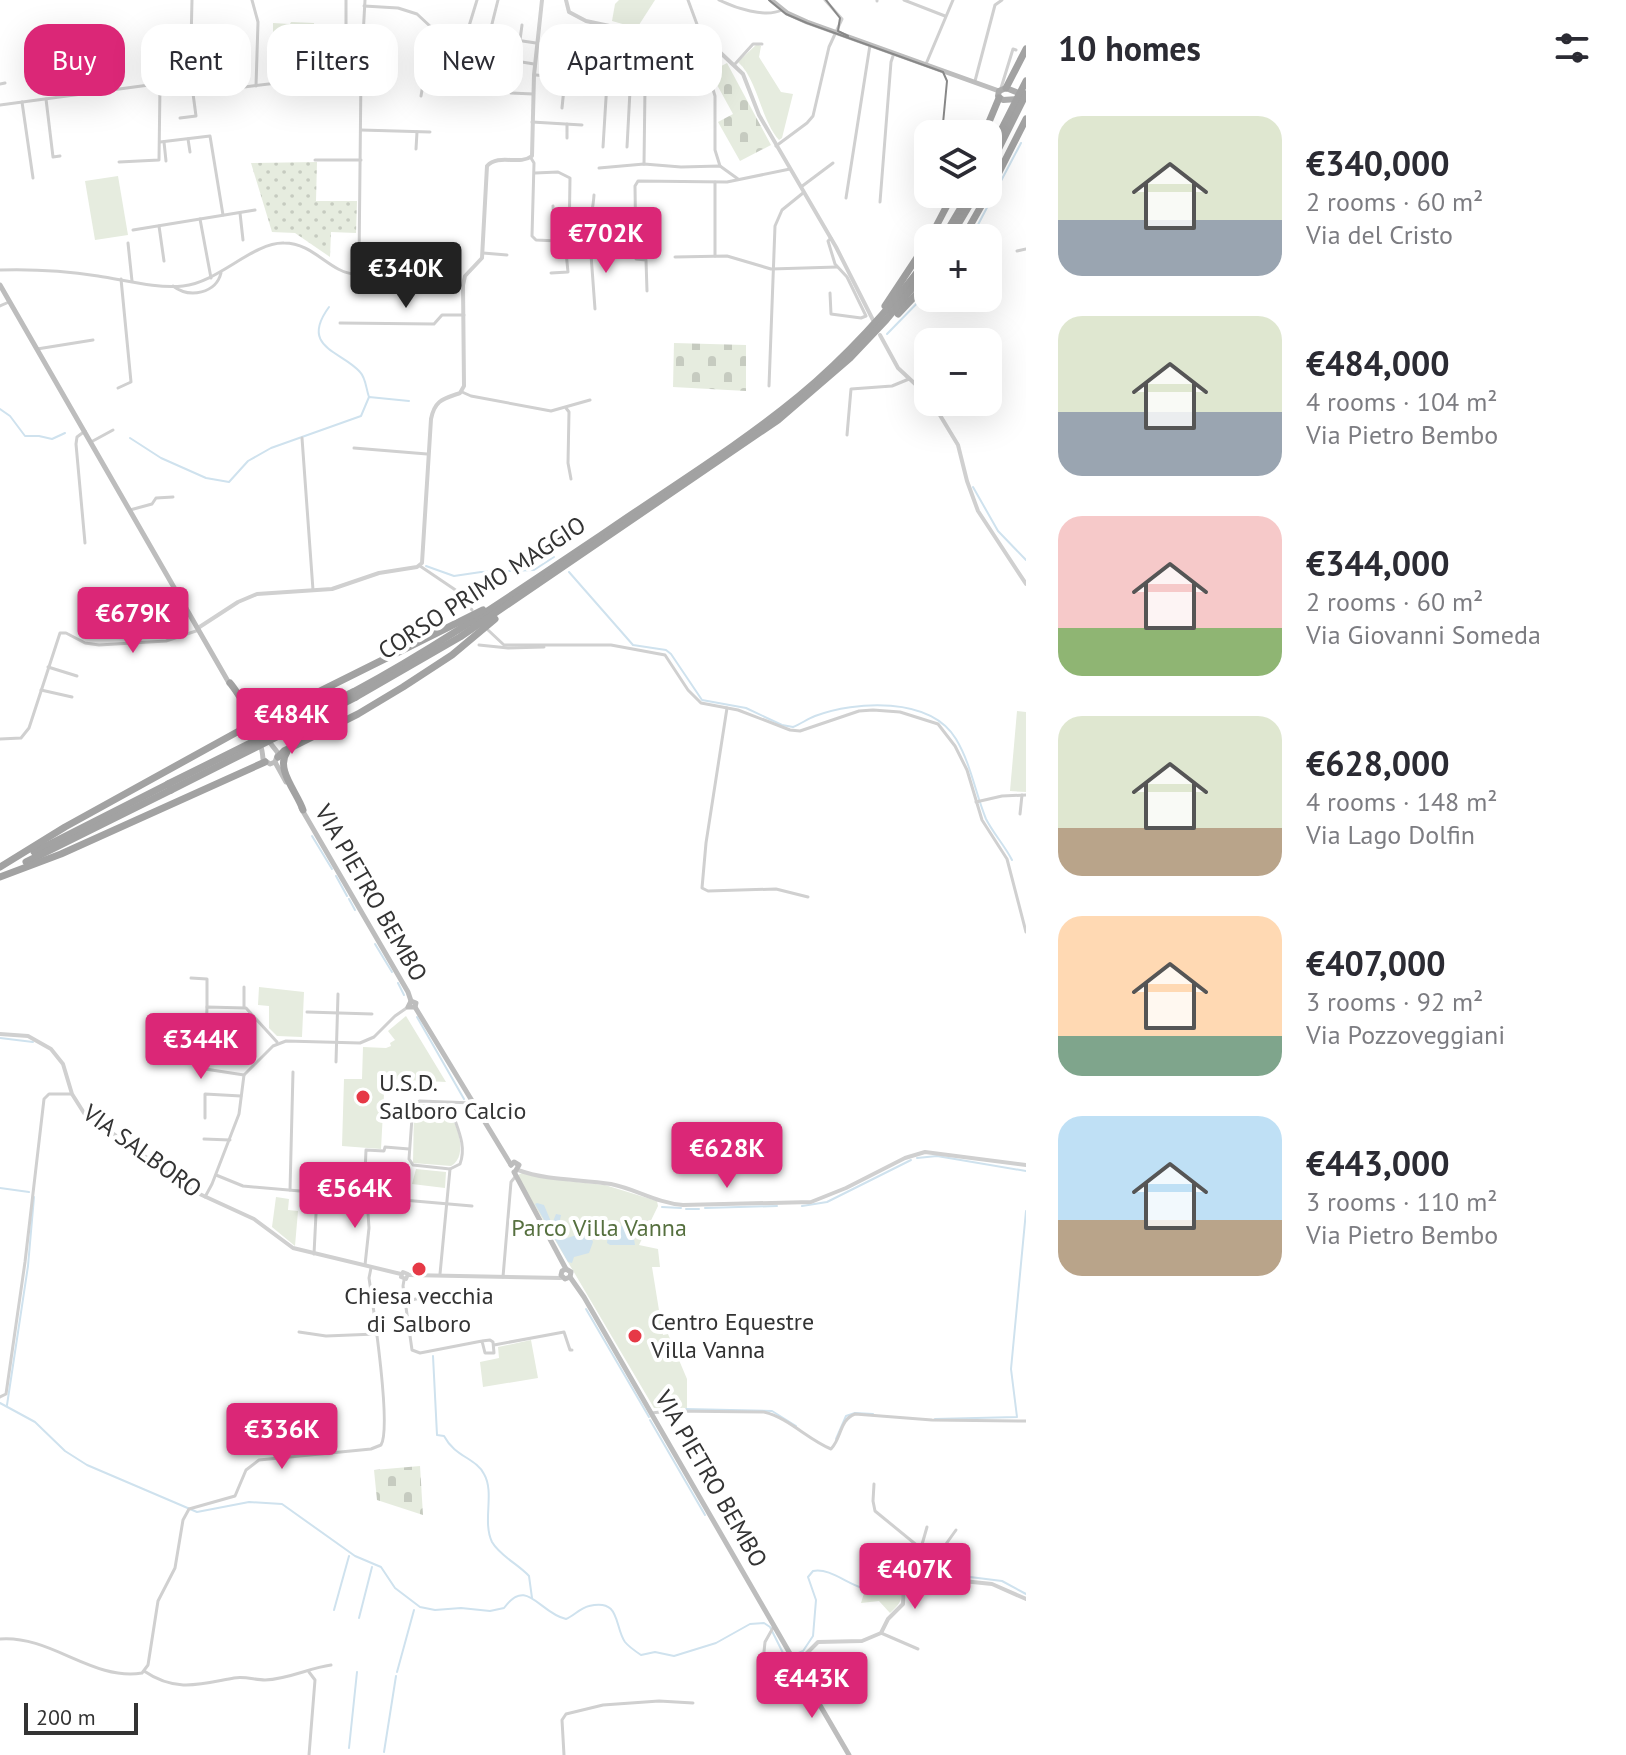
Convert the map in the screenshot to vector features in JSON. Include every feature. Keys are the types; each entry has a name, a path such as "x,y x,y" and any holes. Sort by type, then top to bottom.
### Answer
{"highway":[{"path":"990,120 1001,91 1026,49"},
{"path":"1002,141 1024,96 1026,81"},
{"path":"1002,133 1024,96"},
{"path":"1002,166 1026,119"},
{"path":"852,351 914,262"},
{"name":"CORSO PRIMO MAGGIO","path":"355,695 514,594 775,414 852,351 914,276"},
{"name":"CORSO PRIMO MAGGIO","path":"0,872 355,695 448,644 778,420 897,308 914,287"},
{"path":"852,351 877,335 914,297"},
{"path":"276,760 288,750 358,714 441,663 531,590"},
{"path":"0,872 65,827 254,723 514,594"},
{"path":"230,683 256,716 270,715"},
{"path":"288,750 282,759 283,769 303,810"},
{"path":"0,872 61,854 265,762"}],"main road":[{"path":"776,1 782,10 836,33 1001,91 1024,96"},
{"path":"1001,91 1024,96"},
{"name":"VIA PIETRO BEMBO","path":"0,285 230,683 254,723 264,725 264,735 276,760 409,993 411,1005 511,1165 511,1170 516,1173 565,1274 584,1297 714,1517 772,1629 796,1660"},
{"name":"VIA PIETRO BEMBO","path":"254,723 250,732 263,747 265,762"},
{"path":"265,762 276,760"},
{"path":"796,1660 822,1700 849,1755"}],"street":[{"path":"192,0 192,24"},
{"path":"346,0 346,24"},
{"path":"471,24 477,0"},
{"path":"492,24 498,0"},
{"path":"542,0 534,64 531,158 534,161 533,239 589,241 613,233 635,234"},
{"path":"566,0 571,14 600,24"},
{"path":"688,0 697,24"},
{"path":"719,0 738,8 782,10"},
{"path":"776,146 811,119 829,47 842,19 825,0"},
{"path":"904,0 946,16"},
{"path":"926,64 953,0"},
{"path":"975,81 995,5 1002,0"},
{"path":"254,1 258,22 256,86"},
{"path":"364,24 365,3 417,14 428,24"},
{"path":"523,41 536,43"},
{"path":"735,64 753,44 762,44"},
{"path":"846,198 870,45"},
{"path":"1001,91 1013,49 1016,50"},
{"path":"722,53 743,74 756,110 831,238 873,320"},
{"path":"880,202 894,53"},
{"path":"523,62 534,64"},
{"path":"534,75 539,76"},
{"path":"251,86 267,85"},
{"path":"523,94 533,94"},
{"path":"0,105 66,96"},
{"path":"160,96 166,161"},
{"path":"180,118 196,116 193,96"},
{"path":"0,270 55,271 173,286 211,278 264,247 283,243 304,246 342,271 355,274 359,263 361,96"},
{"path":"562,108 563,96"},
{"path":"603,147 606,96"},
{"path":"627,147 629,96"},
{"path":"644,164 645,96"},
{"path":"713,96 716,158 720,166 738,179"},
{"path":"46,99 53,157 60,156"},
{"path":"22,102 33,178"},
{"path":"532,122 582,125"},
{"path":"567,124 567,138"},
{"path":"361,130 430,132"},
{"path":"416,149 417,132"},
{"path":"162,142 210,136 223,215"},
{"path":"188,139 190,152"},
{"path":"119,162 159,160 162,142"},
{"path":"462,392 465,381 465,276 481,262 483,253 488,163 499,159 531,158"},
{"path":"315,160 361,160"},
{"path":"769,386 777,216 833,163"},
{"path":"599,168 644,164 720,166"},
{"path":"647,291 646,260 638,261 636,256 635,186 638,181 715,182 790,169"},
{"path":"534,173 563,173 570,180 568,272 551,273"},
{"path":"715,182 715,256"},
{"path":"594,195 593,220 588,229 595,309"},
{"path":"553,206 554,228"},
{"path":"133,230 255,210"},
{"path":"240,213 243,240"},
{"path":"200,219 211,278"},
{"path":"554,222 569,222"},
{"path":"159,226 164,261"},
{"path":"830,293 831,314 866,316 847,277 837,267 828,241 831,238"},
{"path":"128,243 132,281"},
{"path":"1017,251 1026,249"},
{"path":"483,253 507,255"},
{"path":"675,257 729,256 761,268 773,269 837,267"},
{"path":"173,286 184,292 201,293 218,281 221,272"},
{"path":"118,388 131,382 121,279"},
{"path":"0,306 9,302"},
{"path":"340,323 434,324 442,315 464,315"},
{"path":"880,335 893,362 914,383"},
{"path":"37,349 93,340"},
{"path":"847,435 851,389 892,386 909,379"},
{"path":"420,566 423,559 431,419 436,404 442,398 462,392 551,411 590,400"},
{"path":"566,408 569,412 568,463 571,479"},
{"path":"940,416 958,445 978,511 1026,584"},
{"path":"91,442 113,430"},
{"path":"85,431 76,439 85,543"},
{"path":"302,438 313,590"},
{"path":"354,448 427,454"},
{"path":"130,510 152,504 156,498 173,497"},
{"path":"0,739 15,739 25,734 60,633 99,645 166,641 199,629 247,597 279,591 339,588 379,573 420,566 457,591 472,610"},
{"path":"488,630 504,645 611,645 665,655 688,690 701,703 746,712 790,730 800,731 859,711 900,712 929,719 945,730 967,770 979,801 982,820 1007,859 1026,932"},
{"path":"479,645 508,648 547,645"},
{"path":"48,667 77,676"},
{"path":"41,690 72,697"},
{"path":"727,708 702,888 708,891 776,889 808,897"},
{"path":"979,801 1024,795 1020,814"},
{"path":"191,978 207,979 205,1069 244,1075"},
{"path":"244,987 244,1007 278,1043"},
{"path":"336,1062 338,994"},
{"path":"204,1198 239,1114 244,1075 278,1043 368,1040 411,1005"},
{"path":"207,1007 244,1007"},
{"path":"307,1012 372,1014"},
{"name":"VIA SALBORO","path":"0,1034 28,1036 47,1045 63,1064 72,1094 91,1119 204,1198 254,1219 288,1246 405,1276 552,1277 565,1274"},
{"path":"290,1190 293,1072"},
{"path":"0,1397 6,1394 44,1099 49,1094 72,1094"},
{"path":"205,1118 205,1094 241,1096"},
{"path":"450,1104 463,1155 460,1164 450,1169 413,1165 409,1149 413,1104 420,1101 473,1103"},
{"path":"204,1139 230,1140"},
{"path":"365,1173 366,1150 384,1151 385,1147 409,1149"},
{"path":"503,1277 511,1182 516,1173 611,1184 673,1204 693,1205 811,1202 905,1158 925,1152 1026,1165"},
{"path":"440,1274 450,1169"},
{"path":"216,1175 243,1186 472,1206"},
{"path":"314,1255 317,1194"},
{"path":"0,1639 29,1641 110,1672 139,1674 148,1665 159,1598 173,1575 183,1520 190,1508 232,1498 246,1470 259,1460 371,1449 381,1445 385,1435 368,1267 367,1198"},
{"path":"405,1276 404,1301 412,1350 420,1353 482,1341 490,1340 494,1353 487,1355 482,1341"},
{"path":"404,1301 426,1297"},
{"path":"299,1332 326,1336 376,1334"},
{"path":"494,1345 564,1332 572,1350"},
{"path":"651,1413 769,1413 831,1449 846,1419 855,1414 932,1420 1026,1421"},
{"path":"874,1484 875,1511 930,1558"},
{"path":"921,1548 927,1527"},
{"path":"925,1571 930,1558 941,1551 956,1530"},
{"path":"796,1660 818,1642 862,1641 881,1633 888,1619 903,1604 904,1578 907,1573 916,1570 953,1580 1001,1586 1026,1599"},
{"path":"762,1671 765,1642 772,1629"},
{"path":"881,1633 918,1649"},
{"path":"144,1671 185,1686 197,1686 236,1678 267,1680 331,1665"},
{"path":"309,1672 315,1680 309,1755"},
{"path":"564,1755 562,1720 566,1714 603,1705 659,1701 693,1703"}],"green space":[{"path":"619,0 655,0 640,24 612,21 615,4"},
{"path":"757,44 761,46 759,57 781,92 793,94 779,140 767,121 750,79 738,62"},
{"path":"727,63 771,145 740,161 718,122 733,114 722,94 722,66"},
{"path":"317,162 316,201 357,201 356,233 331,232 330,257 295,233 272,232 251,163"},
{"path":"118,176 128,235 95,240 85,181"},
{"path":"674,343 746,345 746,391 673,387"},
{"path":"1017,711 1026,712 1026,792 1010,791"},
{"path":"259,987 304,992 302,1037 277,1036 269,1028 269,1006 258,1005"},
{"path":"406,1016 446,1082 386,1079 385,1075 381,1149 342,1146 344,1079 362,1079 363,1047 391,1046 390,1043 395,1040 388,1031"},
{"path":"420,1104 444,1106 453,1119 460,1154 451,1166 413,1163 414,1110"},
{"path":"416,1169 446,1172 445,1188 412,1184"},
{"name":"Parco Villa Vanna","path":"522,1173 605,1185 657,1201 658,1206 639,1245 658,1249 660,1267 652,1267 663,1335 668,1334 687,1379 687,1408 654,1408 519,1179 518,1175"},
{"path":"276,1197 289,1199 288,1210 298,1211 295,1246 272,1227"},
{"path":"531,1340 538,1378 483,1387 480,1362 499,1358 498,1347"},
{"path":"420,1466 423,1515 377,1500 374,1470"},
{"path":"901,1580 901,1598 890,1613 879,1601 861,1603 865,1590 883,1589 890,1581"}],"water":[{"path":"537,1203 544,1205 552,1224 556,1214 561,1215 558,1230 564,1239 580,1234 591,1237 593,1242 589,1253 574,1257 572,1263 568,1262"},
{"path":"623,1225 632,1227 635,1245 607,1243 608,1235"}],"waterway":[{"path":"978,224 1021,143"},
{"path":"382,278 426,280"},
{"path":"887,334 914,306"},
{"path":"329,307 321,321 321,340 360,372 369,397"},
{"path":"130,438 161,458 206,478 229,482 248,461 271,448 361,416 369,397 409,401"},
{"path":"0,409 10,416 25,436 52,439 65,433"},
{"path":"973,487 998,531 1026,560"},
{"path":"426,566 454,576 534,570 554,557"},
{"path":"569,572 633,645 666,650 671,654 702,700 746,708 793,727 831,711 870,705 911,709 929,715 944,725 956,739 986,819 1012,860"},
{"path":"312,836 332,869"},
{"path":"336,876 347,896"},
{"path":"349,899 355,910"},
{"path":"375,944 392,972"},
{"path":"398,983 404,995"},
{"path":"417,1017 464,1099"},
{"path":"0,1038 33,1042"},
{"path":"917,1158 937,1156 1026,1171"},
{"path":"802,1206 827,1202 911,1160"},
{"path":"0,1188 29,1192"},
{"path":"7,1405 28,1266 34,1197"},
{"path":"705,1208 777,1206"},
{"path":"662,1207 681,1208"},
{"path":"686,1209 699,1209"},
{"path":"935,1419 1017,1417 1011,1369 1026,1211"},
{"path":"586,1309 649,1417"},
{"path":"433,1356 437,1435 444,1436 454,1449 476,1464 484,1474 492,1542 529,1576 532,1598"},
{"path":"0,1403 35,1422 65,1451 87,1465 197,1512 249,1502 282,1504 355,1556 381,1567 395,1588 420,1607 490,1611 504,1608 520,1595 534,1599 566,1619 586,1607 607,1606 615,1615 625,1642 641,1655 655,1652 674,1656 716,1643 750,1624 764,1623 770,1627 785,1657 789,1657"},
{"path":"686,1409 772,1411 796,1426"},
{"path":"836,1439 846,1416 873,1414"},
{"path":"650,1420 705,1515"},
{"path":"334,1610 349,1556"},
{"path":"794,1655 803,1651 813,1636 816,1600 808,1577 813,1571 832,1574 869,1589 887,1583 892,1564 925,1561 946,1574 1002,1581 1026,1594"},
{"path":"359,1618 372,1567"},
{"path":"397,1672 414,1610"},
{"path":"349,1748 357,1672"},
{"path":"384,1752 396,1676"}],"tram line":[{"path":"769,0 786,14 807,23 943,72 947,81 943,120"},
{"path":"826,0 840,18 838,31 848,36"}],"place":[{"name":"U.S.D. Salboro Calcio","path":"363,1097"},
{"name":"Chiesa vecchia di Salboro","path":"419,1269"},
{"name":"Centro Equestre Villa Vanna","path":"635,1336"}]}
